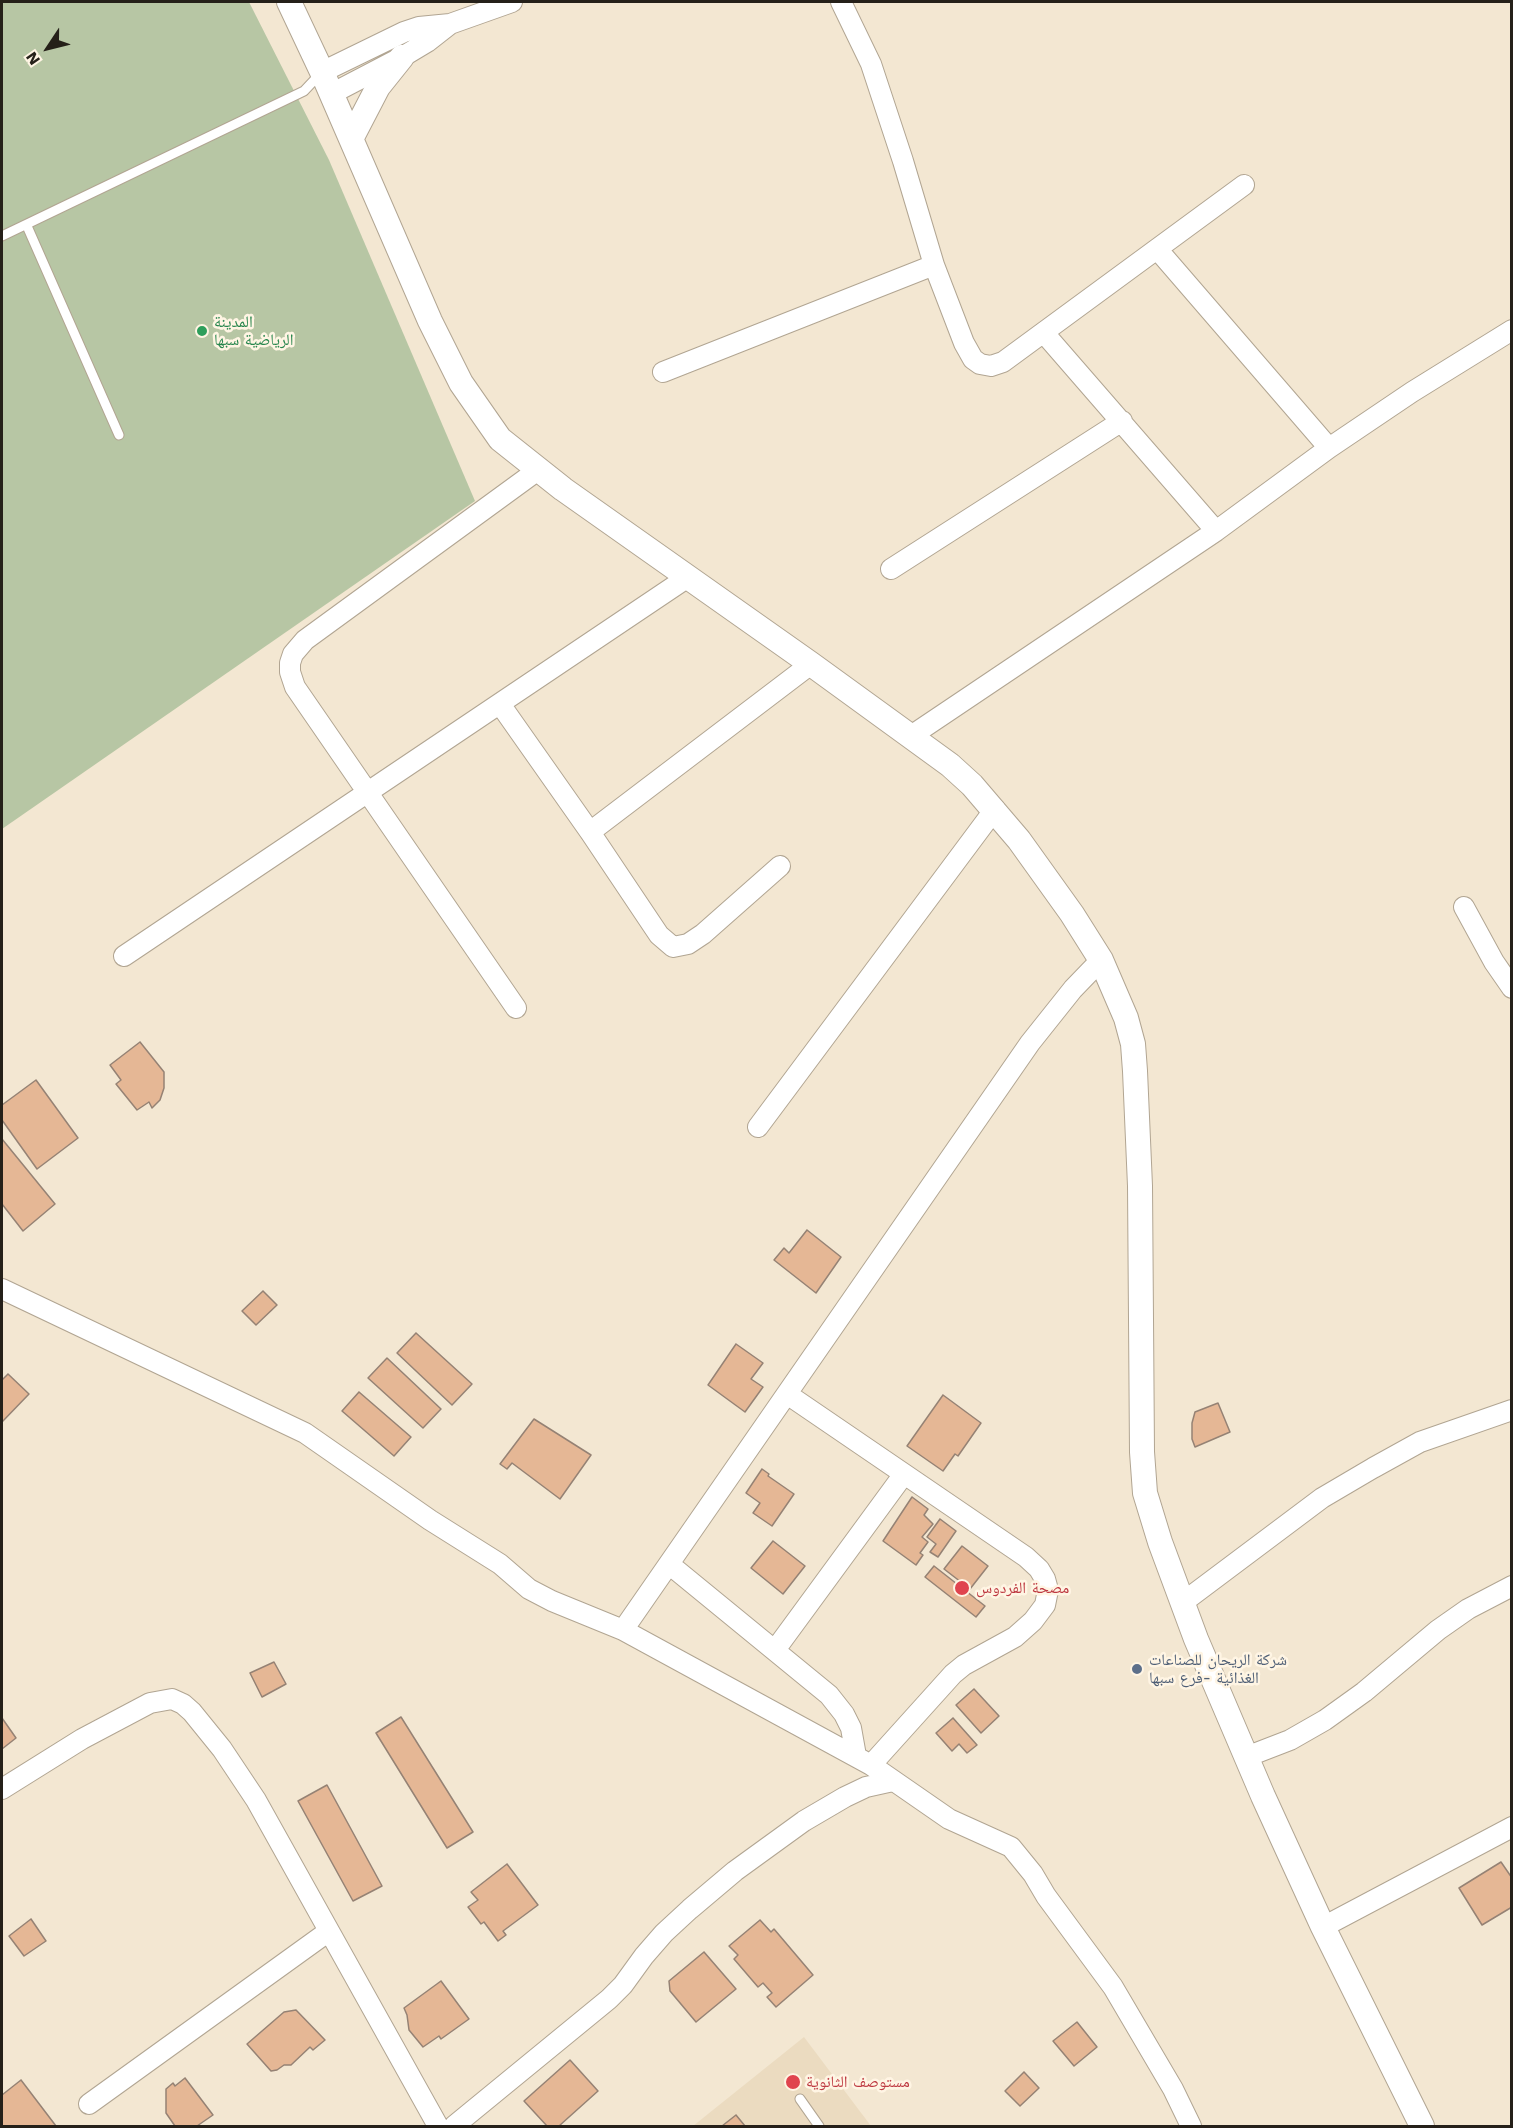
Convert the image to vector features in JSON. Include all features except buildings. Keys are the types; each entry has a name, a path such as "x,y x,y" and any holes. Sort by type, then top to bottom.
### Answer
{"street":[{"path":"289,2 318,88 351,140 430,321 461,383 500,440 538,470 950,765 972,785 1019,840 1101,960 1126,1018 1134,1053 1140,1186 1142,1452 1145,1493 1182,1603 1246,1757 1323,1928 1422,2127"},
{"path":"318,88 404,32 419,27 450,24 512,2"},
{"path":"842,2 879,86 934,265 964,343 980,364 991,366 1003,362 1244,185"},
{"path":"318,88 402,57 427,42 450,24"},
{"path":"351,140 378,87 402,57"},
{"path":"1158,250 1329,448"},
{"path":"663,372 934,265"},
{"path":"911,736 1216,531 1329,448 1412,392 1512,330"},
{"path":"1044,333 1216,531"},
{"path":"891,570 1122,421"},
{"path":"516,1008 296,687 290,672 293,654 305,640 538,470"},
{"path":"124,956 688,577"},
{"path":"590,832 811,664"},
{"path":"500,704 590,832 658,935 673,947 688,944 703,934 780,866"},
{"path":"758,1127 994,809"},
{"path":"1464,907 1494,962 1512,988"},
{"path":"623,1630 1030,1043 1073,989 1101,960"},
{"path":"2,1289 305,1432 430,1520 500,1564 529,1589 552,1601 623,1630 864,1760 949,1819 1011,1848 1113,1987 1173,2089 1191,2127"},
{"path":"787,1394 1026,1557 1039,1569 1048,1590 1045,1605 1034,1621 1015,1637 964,1665 864,1760"},
{"path":"1182,1603 1322,1498 1420,1442 1512,1410"},
{"path":"775,1650 904,1474"},
{"path":"669,1564 830,1695 838,1704 851,1728 864,1760"},
{"path":"1246,1757 1290,1740 1325,1720 1364,1692 1438,1630 1468,1609 1512,1586"},
{"path":"2,1789 82,1739 150,1702 172,1699 183,1704 222,1749 256,1800 438,2127"},
{"path":"454,2127 609,1999 664,1934 735,1872 804,1821 844,1797 866,1787 893,1781"},
{"path":"1323,1928 1512,1827"},
{"path":"89,2104 329,1931"}],"lane":[{"path":"2,237 318,88"},
{"path":"27,226 119,435"},
{"path":"800,2098 819,2127"}],"shaded area":[{"name":"مستوصف الثانوية","path":"804,2037 871,2126 693,2126"}],"green space":[{"name":"المدينة الرياضية سبها","path":"2,2 249,2 329,160 475,501 2,829"}],"place":[{"name":"المدينة الرياضية سبها","path":"202,331"},
{"name":"مصحة الفردوس","path":"962,1588"},
{"name":"شركة الريحان للصناعات الغذائية -فرع سبها","path":"1137,1669"},
{"name":"مستوصف الثانوية","path":"793,2082"}]}
